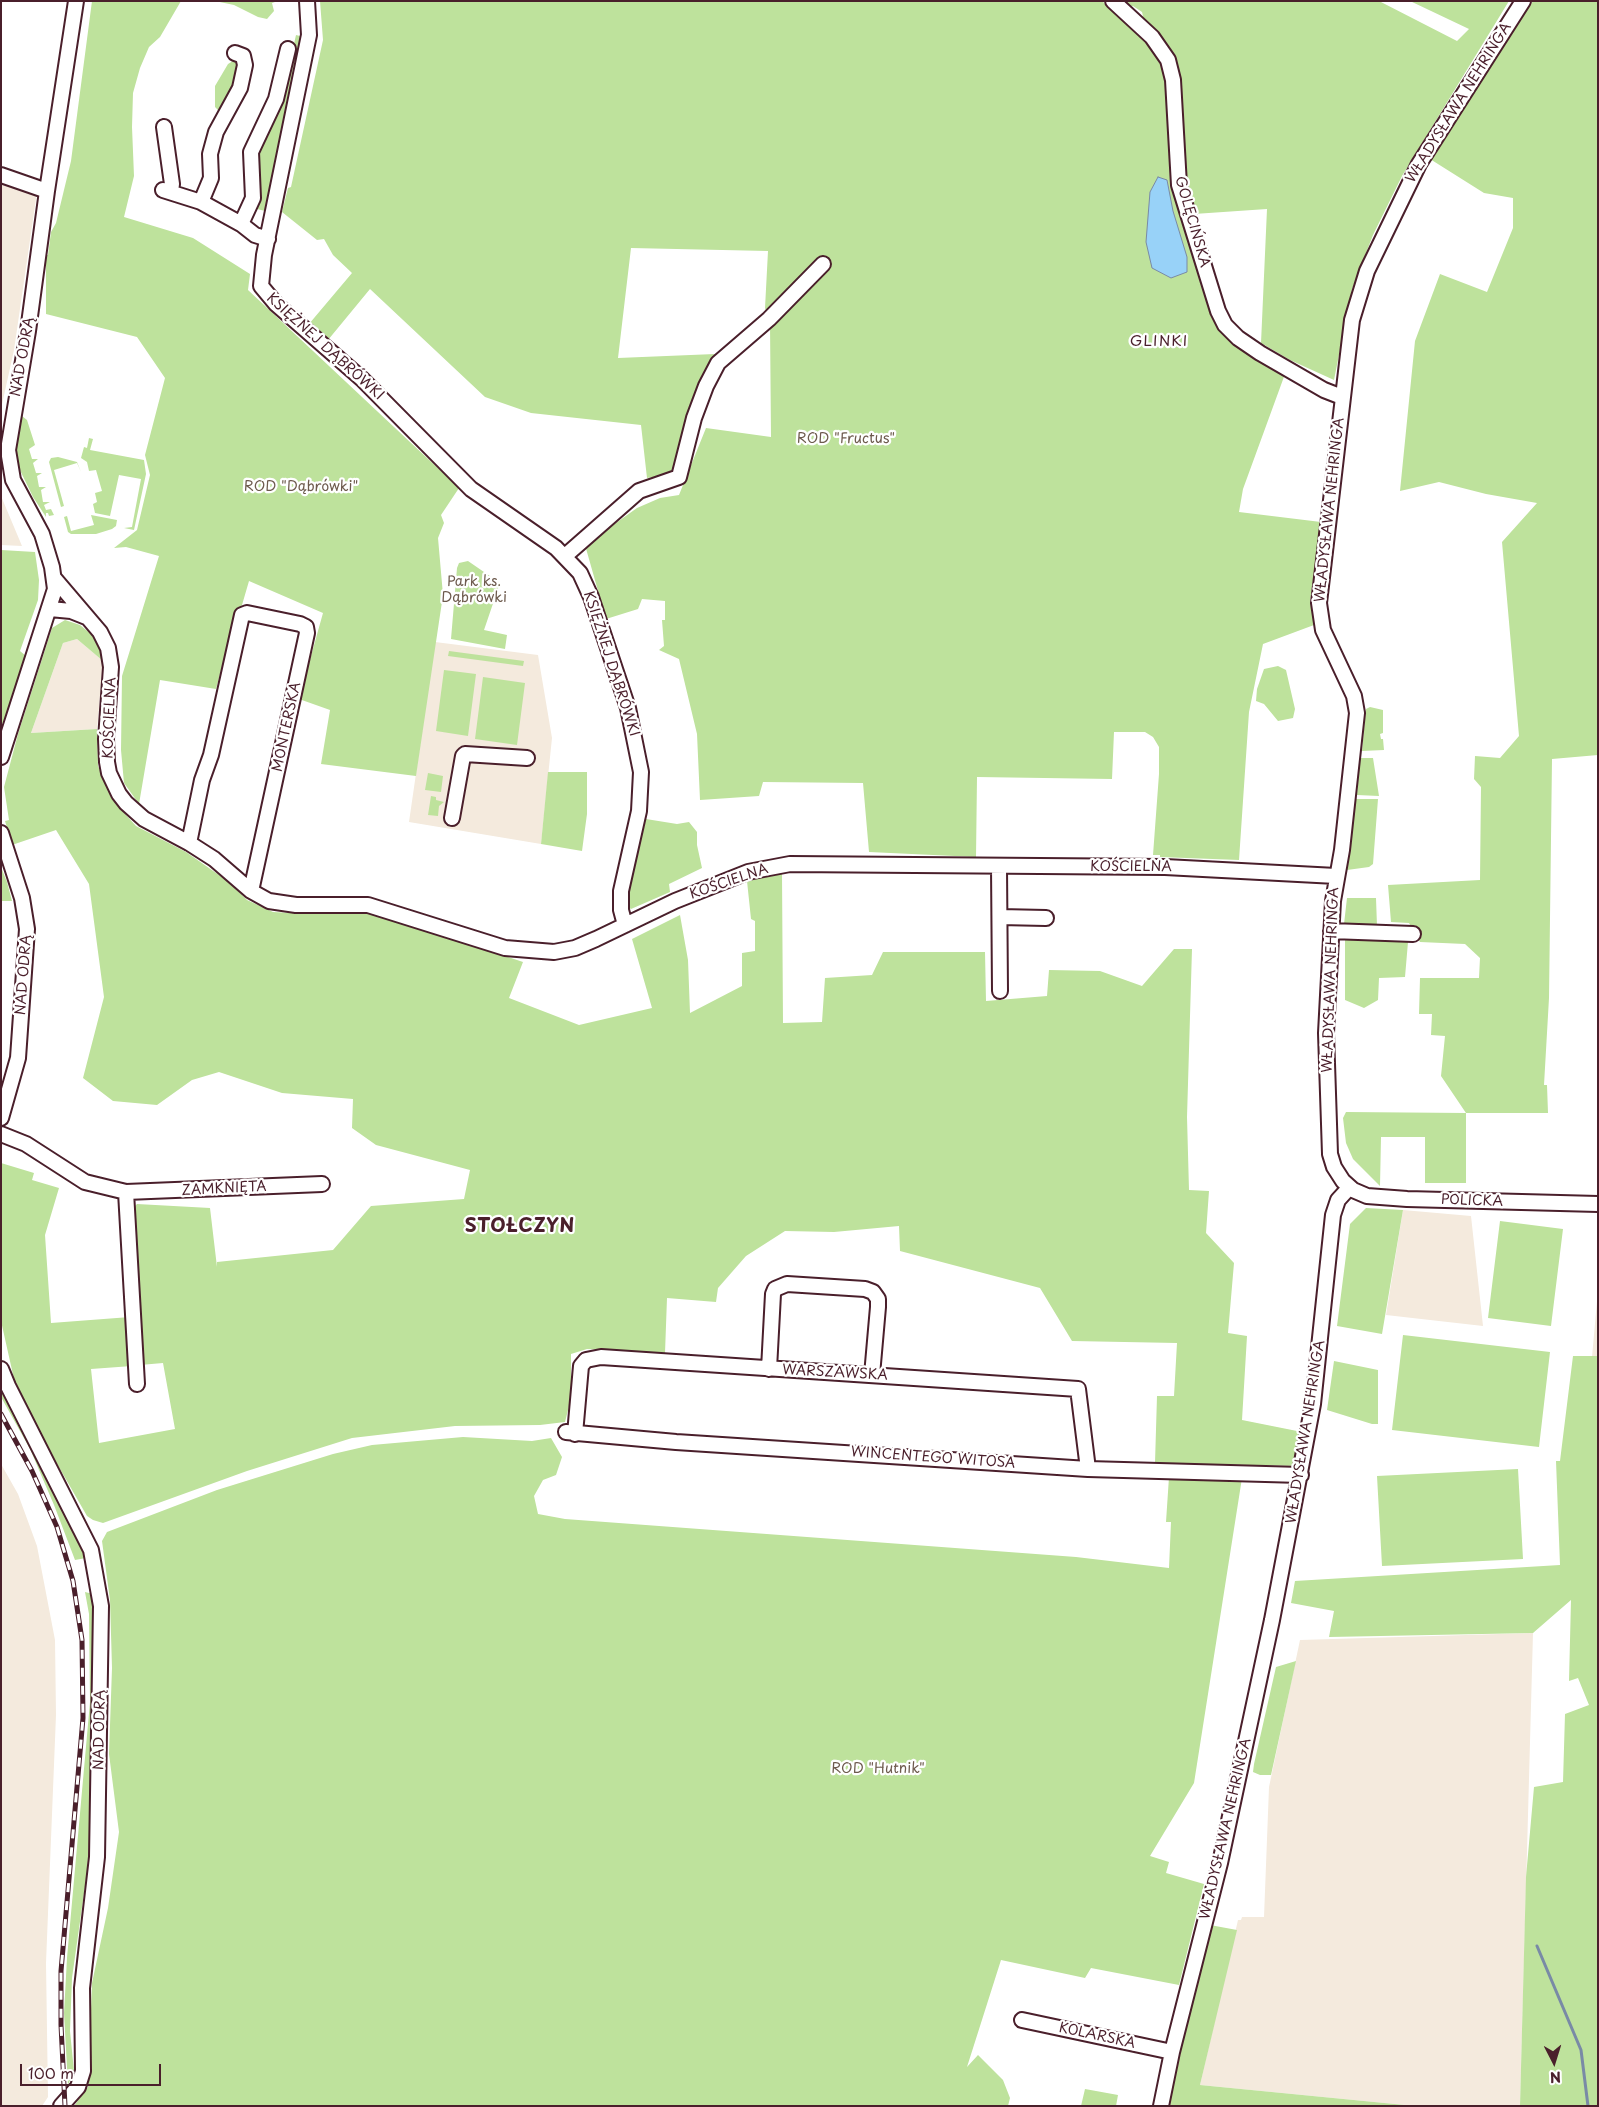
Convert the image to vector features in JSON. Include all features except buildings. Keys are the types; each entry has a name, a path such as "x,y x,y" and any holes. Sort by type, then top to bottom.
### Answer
{"street":[{"name":"NAD ODRĄ","path":"1,757 55,589 54,578 42,534 13,480 8,457 9,435 28,331 76,1"},
{"name":"KSIĘŻNEJ DĄBRÓWKI","path":"307,1 309,35 260,278 264,292 362,379 471,489 565,556 580,573 591,597 628,708 640,763 639,811 621,891 621,910 625,925"},
{"name":"GOLĘCIŃSKA","path":"1113,1 1159,46 1168,60 1173,80 1176,173 1218,311 1225,325 1238,338 1260,353 1324,390 1342,397"},
{"name":"WŁADYSŁAWA NEHRINGA","path":"1161,2106 1172,2052 1220,1863 1272,1620 1301,1475 1316,1387 1333,1215 1338,1200 1349,1188 1336,1171 1330,1154 1326,1034 1336,876 1342,850 1358,713 1354,696 1323,630 1319,602 1352,320 1367,271 1427,150 1523,1"},
{"path":"242,224 253,198 251,152 276,99 288,49"},
{"path":"202,202 211,178 210,154 216,132 240,88 245,65 243,56 235,53"},
{"path":"164,127 172,184 167,191 202,202 242,224 254,235 268,239"},
{"path":"1,175 47,190"},
{"path":"565,556 639,491 679,477 694,418 706,386 718,363 769,319 824,264"},
{"name":"KOŚCIELNA","path":"54,578 103,637 111,660 106,750 109,773 113,784 126,803 135,812 214,859 251,891 284,904 359,904 381,907 488,943 529,952 554,952 575,948 704,889 764,867 813,863 999,867 1165,867 1336,876"},
{"path":"50,609 75,612 89,620"},
{"name":"MONTERSKA","path":"189,843 242,615 247,613 300,624 306,628 307,633 251,891"},
{"path":"452,818 463,756 465,754 527,758"},
{"name":"NAD ODRĄ","path":"1,833 22,898 27,929 18,1058 1,1118"},
{"path":"999,867 1000,991"},
{"path":"1000,917 1046,918"},
{"path":"1332,931 1413,934"},
{"name":"ZAMKNIĘTA","path":"1,1134 26,1144 85,1182 126,1192 322,1184"},
{"name":"POLICKA","path":"1349,1188 1367,1196 1398,1199 1598,1204"},
{"path":"126,1192 137,1384"},
{"path":"769,1369 773,1294 775,1289 787,1284 865,1289 872,1292 878,1299 878,1307 872,1375"},
{"name":"WARSZAWSKA","path":"571,1433 581,1366 586,1360 593,1358 1078,1389 1088,1469"},
{"name":"NAD ODRĄ","path":"1,1369 91,1550 101,1606 97,1857 82,1988 83,2071 78,2087 61,2106"},
{"name":"WINCENTEGO WITOSA","path":"571,1433 1088,1469 1301,1475"},
{"name":"KOLARSKA","path":"1022,2020 1172,2052"}],"shaded area":[{"path":"1,180 37,192 14,350 1,409"},
{"path":"1,496 22,546 1,545"},
{"path":"77,639 103,661 97,729 31,733 63,643"},
{"path":"435,642 538,655 552,738 541,844 409,822"},
{"path":"1403,1210 1471,1216 1483,1326 1386,1315"},
{"path":"1598,1290 1598,1356 1592,1357"},
{"path":"1,1464 18,1494 37,1546 55,1640 56,1715 46,1963 48,2097 42,2106 1,2106"},
{"path":"1533,1633 1520,2106 1415,2106 1200,2085 1238,1920 1241,1920 1242,1917 1264,1917 1269,1787 1300,1640"}],"green space":[{"name":"ROD \"Dąbrówki\"","path":"92,1 181,1 160,37 149,47 140,68 133,93 134,176 124,217 193,238 250,274 248,290 459,488 441,515 444,523 438,538 443,595 416,776 321,764 330,710 299,699 323,613 249,581 242,605 236,614 216,689 160,680 139,804 124,783 121,750 122,676 159,556 126,547 114,548 137,530 150,475 145,455 165,378 137,337 46,314 46,255 48,255 51,232 56,223 71,161"},
{"path":"215,1 278,1 272,3 274,11 267,19 258,17 234,5"},
{"name":"ROD \"Fructus\"","path":"320,1 1102,1 1138,33 1145,24 1142,12 1133,6 1126,8 1118,1 1379,1 1457,41 1469,29 1410,1 1509,1 1402,176 1373,235 1352,289 1334,380 1290,360 1261,343 1267,209 1194,214 1184,175 1173,172 1215,322 1233,341 1285,374 1243,489 1239,512 1321,522 1310,601 1314,625 1263,644 1249,712 1239,860 1160,857 1160,855 1153,855 1159,747 1153,737 1145,732 1114,732 1112,779 977,777 976,857 869,852 863,783 763,782 759,796 700,800 697,734 679,659 659,650 664,646 662,620 665,620 665,601 642,599 638,609 606,619 585,545 637,508 660,498 679,495 706,428 771,437 770,323 765,308 768,251 631,248 618,358 715,354 701,387 675,470 666,475 647,478 641,425 531,413 485,397 370,289 328,340 309,324 352,273 333,255 324,239 317,240 282,212 288,188 291,187 323,40"},
{"path":"1533,1 1598,1 1598,755 1552,759 1549,998 1544,1085 1547,1085 1548,1113 1466,1113 1441,1076 1445,1036 1431,1035 1432,1014 1419,1014 1420,978 1479,978 1480,958 1465,944 1420,942 1409,923 1391,922 1388,885 1480,880 1481,787 1474,779 1475,756 1500,758 1519,736 1502,542 1537,503 1486,494 1439,482 1400,491 1415,341 1440,274 1487,292 1513,228 1513,198 1484,193 1430,159"},
{"path":"296,35 300,36 299,47 265,211 257,209 259,184 255,152 273,123 282,96"},
{"path":"236,59 240,61 235,87 220,112 215,107 215,86 228,64"},
{"path":"22,416 27,420 35,445 29,449 32,459 38,459 33,463 36,473 42,473 37,476 39,487 46,487 41,490 43,502 50,502 44,505 46,510 51,509 54,515 49,516 46,513 46,517 33,497 17,464 17,445"},
{"path":"89,438 93,439 90,450 144,460 146,474 134,530 124,528 132,527 141,479 119,475 110,516 95,513 93,504 97,502 95,493 102,491 96,470 89,471 87,462 81,458 84,447 87,448"},
{"path":"58,457 77,462 81,472 77,463 54,470 64,506 61,507 49,462 51,458"},
{"path":"91,515 117,520 116,526 96,534 71,534 68,532 64,517 67,516 71,531 94,525"},
{"path":"1,550 35,552 39,580 38,600 20,651 26,656 14,696 1,727"},
{"name":"Park ks. Dąbrówki","path":"468,561 500,583 484,630 507,635 505,649 451,639 457,568 459,563"},
{"path":"65,620 80,625 91,634 99,644 103,661 77,639 63,643 31,733 97,729 98,766 116,804 136,826 186,852 229,882 247,900 273,912 311,914 357,911 382,915 523,962 509,998 579,1025 652,1008 632,939 680,915 688,960 690,1013 742,986 742,953 755,951 755,921 751,919 747,881 782,874 783,1023 822,1022 825,978 872,975 883,952 985,952 986,1001 1047,996 1049,970 1100,971 1142,986 1174,949 1192,949 1187,1117 1189,1190 1209,1191 1206,1233 1234,1263 1228,1333 1247,1336 1242,1420 1302,1432 1296,1466 1155,1463 1157,1396 1174,1396 1177,1343 1072,1341 1040,1288 900,1251 899,1226 834,1232 785,1231 746,1256 718,1288 716,1302 667,1298 665,1353 587,1349 571,1354 571,1398 565,1422 540,1425 455,1426 352,1438 247,1471 103,1523 87,1516 48,1448 14,1379 1,1321 1,1163 34,1173 32,1180 59,1188 45,1235 51,1323 130,1317 132,1366 91,1369 99,1443 175,1429 163,1363 140,1365 131,1210 137,1204 210,1208 217,1267 217,1262 333,1250 371,1206 464,1199 470,1170 376,1145 352,1128 353,1099 282,1093 219,1072 192,1080 157,1105 113,1101 83,1078 104,997 89,884 56,830 12,845 5,821 9,820 4,787 18,734 52,628"},
{"path":"449,651 524,661 523,666 448,656"},
{"path":"1278,666 1286,670 1295,709 1293,718 1278,721 1264,704 1256,701 1257,689 1264,669"},
{"path":"444,670 476,674 468,736 436,731"},
{"path":"483,677 525,683 517,745 475,739"},
{"path":"1370,707 1383,710 1383,733 1380,734 1381,739 1383,739 1384,750 1362,751 1366,709"},
{"path":"1360,758 1373,758 1379,796 1357,795"},
{"path":"548,772 587,772 587,814 582,851 541,844"},
{"path":"428,773 443,776 441,792 425,790"},
{"path":"431,796 436,797 436,800 444,802 439,806 438,816 428,815"},
{"path":"1356,799 1378,799 1373,864 1369,867 1347,870"},
{"path":"646,819 677,824 689,822 697,832 697,845 702,868 669,884 670,892 631,909 628,907 628,893"},
{"path":"1,867 7,882 12,901 1,901"},
{"path":"1347,898 1376,898 1377,926 1344,924"},
{"path":"1351,936 1408,942 1405,977 1379,978 1378,1000 1364,1008 1345,1000 1345,938"},
{"path":"1346,1112 1466,1113 1466,1183 1425,1183 1425,1137 1381,1137 1380,1186 1353,1159 1346,1143 1343,1118"},
{"path":"1366,1208 1403,1210 1382,1334 1337,1326 1350,1224"},
{"path":"1500,1221 1563,1229 1551,1326 1488,1318"},
{"path":"1403,1335 1550,1352 1539,1447 1392,1430"},
{"path":"1573,1356 1598,1356 1598,2106 1520,2106 1526,1877 1534,1787 1563,1782 1565,1714 1589,1705 1578,1678 1569,1681 1571,1600 1533,1633 1329,1637 1334,1611 1291,1603 1295,1581 1560,1565 1556,1461 1560,1461"},
{"path":"1334,1361 1378,1370 1378,1424 1372,1424 1327,1410"},
{"path":"1,1385 75,1530 86,1558 75,1560 30,1449 1,1397"},
{"name":"ROD \"Hutnik\"","path":"463,1437 532,1441 551,1438 562,1457 556,1475 543,1480 534,1496 538,1514 565,1519 1076,1557 1169,1568 1171,1522 1166,1522 1169,1477 1242,1478 1194,1783 1150,1856 1169,1862 1166,1873 1204,1884 1179,1985 1091,1968 1085,1978 1001,1960 967,2067 978,2055 1003,2080 1010,2098 1008,2106 74,2106 88,2087 92,1983 108,1908 119,1832 109,1754 112,1668 110,1600 102,1541 107,1532 217,1490 333,1454 372,1445"},
{"path":"1518,1469 1523,1559 1382,1566 1377,1476"},
{"path":"85,1592 93,1594 97,1639 92,1799 87,1872 72,1978 70,2031 74,2071 68,2085 64,2013 67,1958 90,1702 89,1614"},
{"path":"1296,1661 1271,1775 1260,1775 1253,1772 1254,1764 1276,1667"},
{"path":"1210,1925 1237,1930 1200,2085 1415,2106 1168,2106"},
{"path":"1085,2089 1118,2095 1116,2106 1081,2106"}],"water":[{"path":"1158,177 1167,180 1173,211 1187,257 1187,272 1171,278 1152,268 1146,242 1150,192"}],"waterway":[{"path":"1537,1946 1581,2050 1588,2106"}],"railway":[{"path":"1,1414 32,1471 57,1527 73,1581 82,1640 83,1718 61,1971 61,2025 65,2106"}],"district":[{"name":"GLINKI","path":"1159,342"},
{"name":"STOŁCZYN","path":"520,1227"}]}
